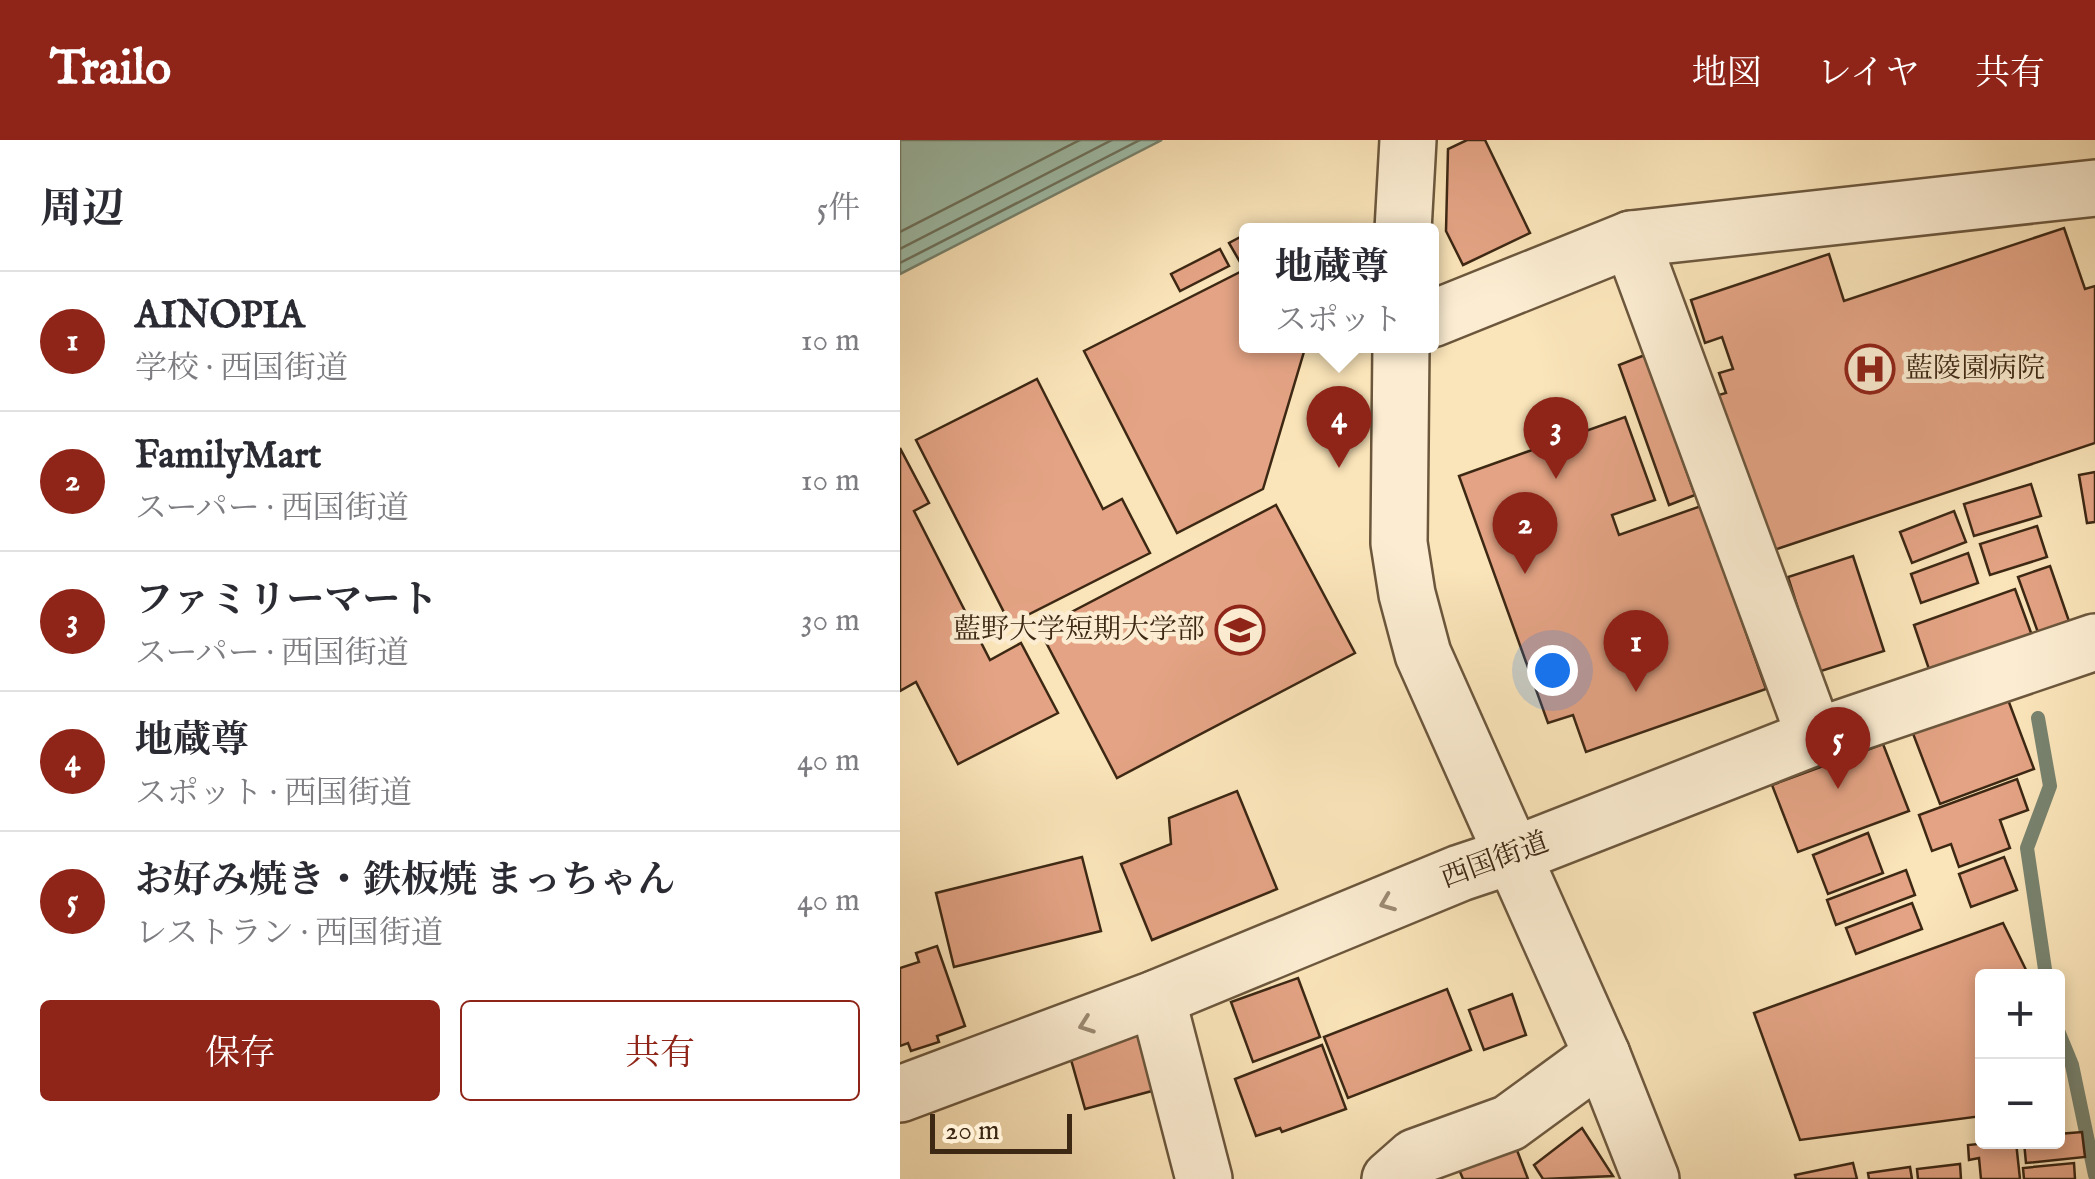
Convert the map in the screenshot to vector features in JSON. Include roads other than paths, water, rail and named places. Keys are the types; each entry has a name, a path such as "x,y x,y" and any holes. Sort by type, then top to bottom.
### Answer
{"street":[{"path":"1402,223 1408,140"},
{"path":"1439,316 1631,240 2095,188"},
{"path":"1631,240 1815,738"},
{"path":"1400,353 1399,543 1423,654 1602,1055 1651,1179"},
{"name":"西国街道","path":"900,1094 1158,998 1460,873 1815,738 2095,642"},
{"path":"1158,998 1204,1179"},
{"path":"1391,1178 1415,1157 1509,1123 1602,1055"}],"water":[{"path":"900,140 1162,140 900,274"}],"waterway":[{"path":"2038,718 2050,786 2027,848 2045,969"},
{"path":"2065,1048 2095,1175"}],"place":[{"name":"藍陵園病院","path":"1870,369"},
{"name":"地蔵尊","path":"1339,468"},
{"name":"ファミリーマート","path":"1556,479"},
{"name":"FamilyMart","path":"1525,574"},
{"name":"藍野大学短期大学部","path":"1240,630"},
{"name":"AINOPIA","path":"1636,692"},
{"name":"お好み焼き・鉄板焼 まっちゃん","path":"1838,789"}]}
